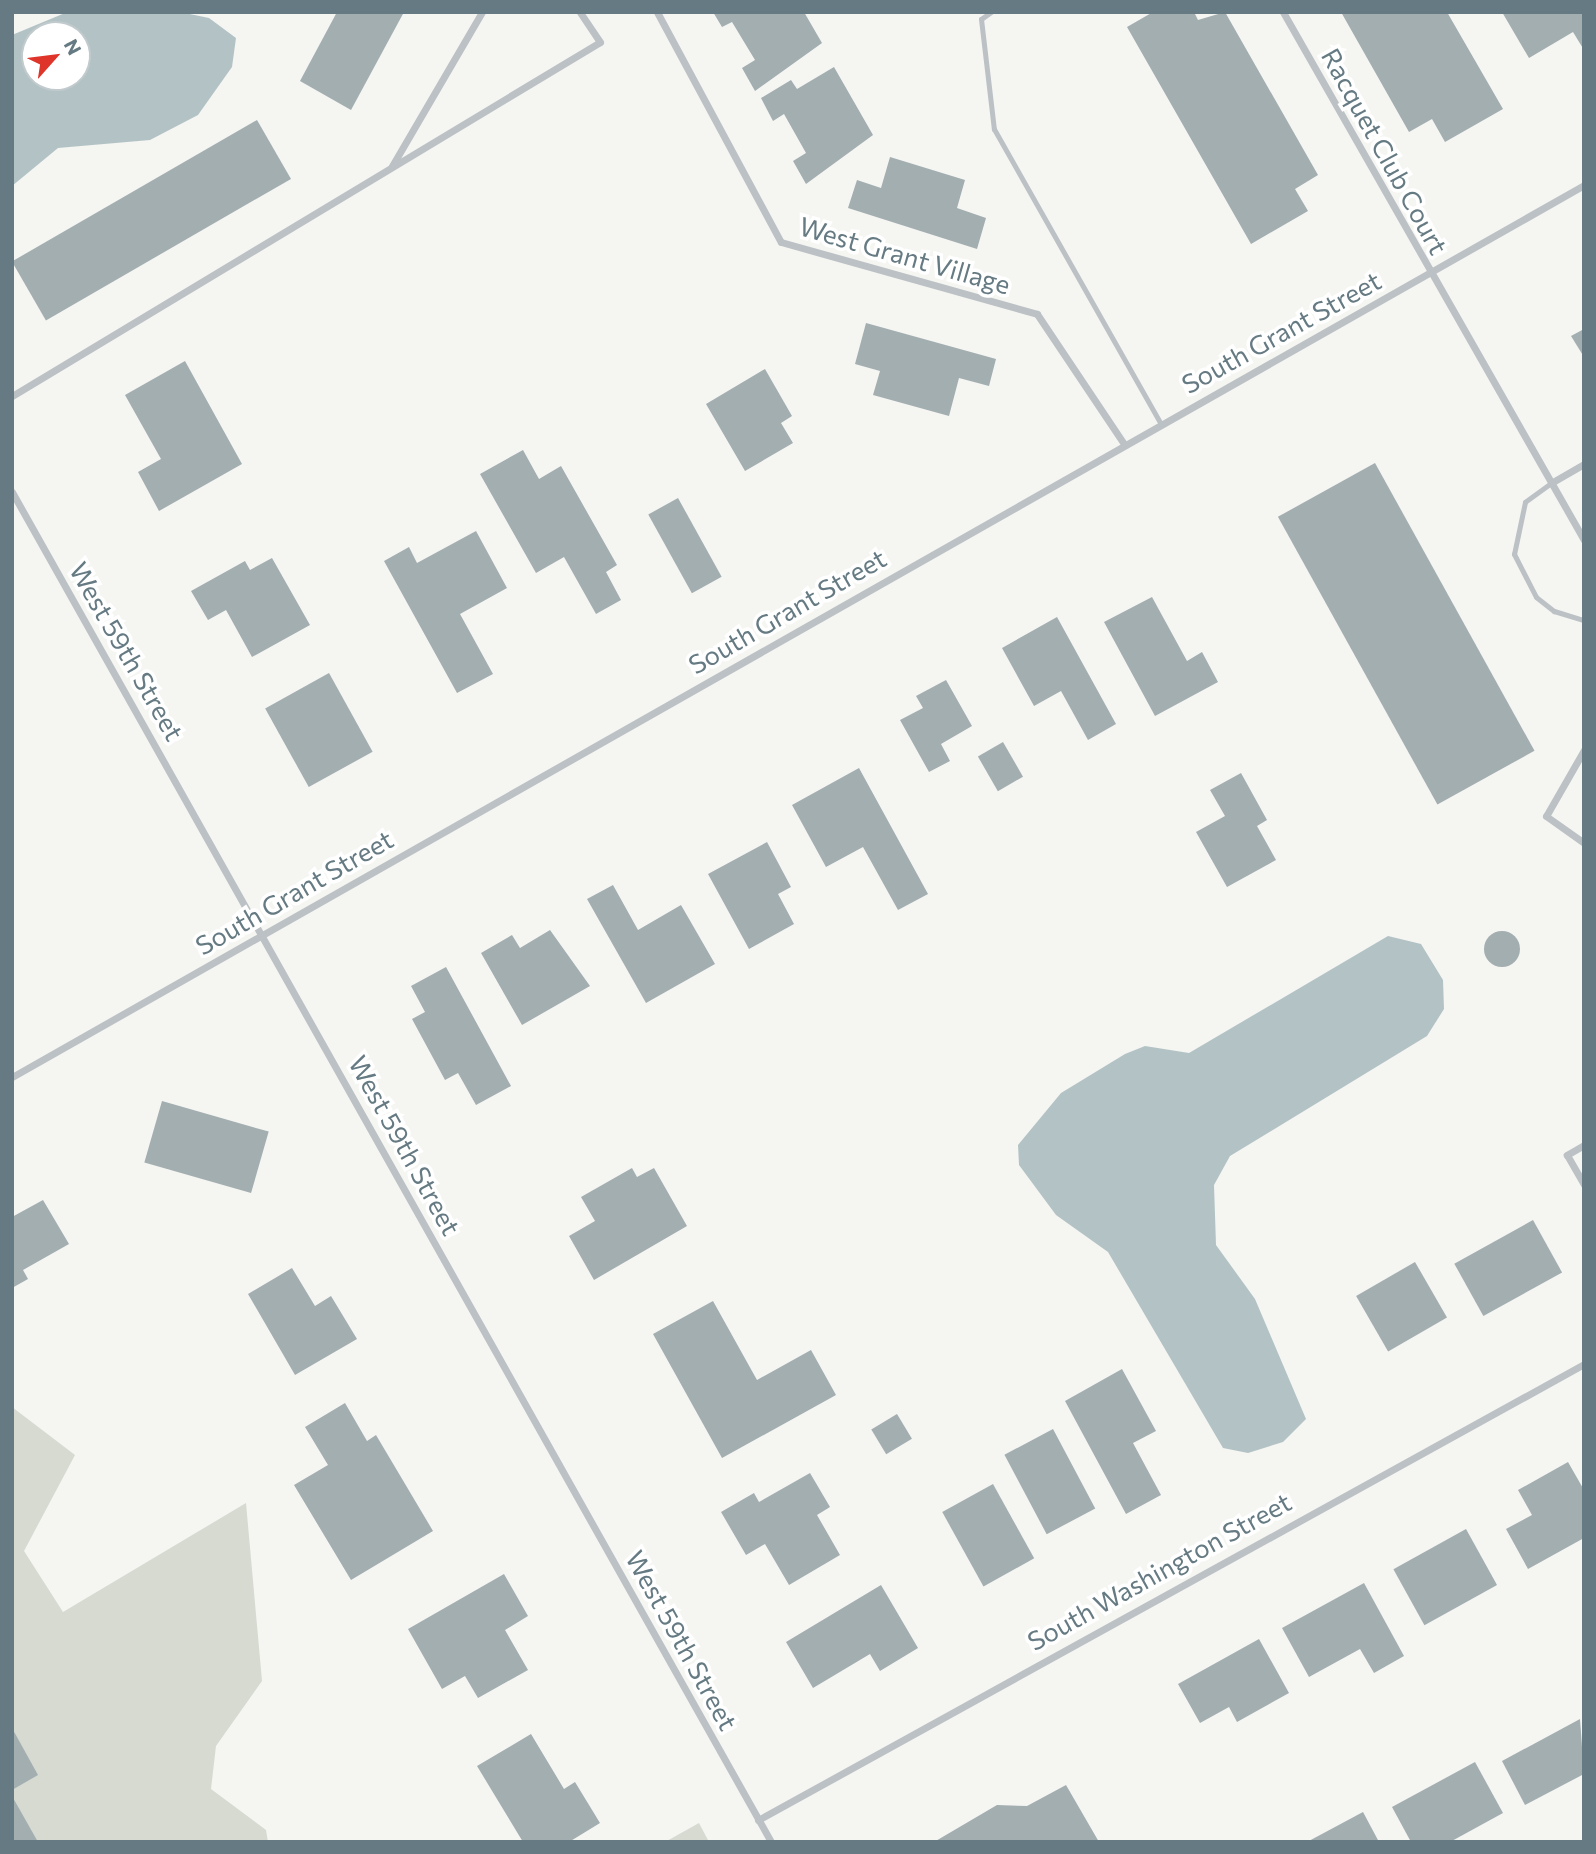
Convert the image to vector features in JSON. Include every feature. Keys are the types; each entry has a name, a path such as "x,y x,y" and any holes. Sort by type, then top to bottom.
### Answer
{"street":[{"path":"391,168 482,12"},
{"path":"12,396 600,42 580,12"},
{"name":"West Grant Village","path":"657,12 781,242 1037,314 1124,444"},
{"name":"Racquet Club Court","path":"1283,12 1429,273 1584,540"},
{"name":"South Grant Street","path":"12,1077 1584,185"},
{"path":"1551,483 1584,464"},
{"name":"West 59th Street","path":"12,492 263,933 771,1842"},
{"path":"1584,750 1546,816 1584,843"},
{"path":"1584,1145 1567,1155 1584,1184"},
{"name":"South Washington Street","path":"758,1820 1584,1364"}],"lane":[{"path":"991,12 980,15 995,129 1161,424"},
{"path":"1551,483 1525,502 1514,554 1536,597 1554,611 1584,620"}],"shaded area":[{"path":"180,12 209,18 236,38 232,67 198,115 150,140 58,148 12,186 12,35 21,31 21,91 91,91 91,21 46,21 65,13"},
{"path":"1388,936 1421,944 1443,980 1444,1009 1427,1036 1230,1156 1214,1185 1216,1245 1255,1299 1306,1419 1283,1442 1248,1453 1223,1448 1108,1252 1056,1215 1019,1165 1018,1145 1061,1093 1125,1054 1145,1046 1189,1053"},
{"path":"12,1407 75,1455 24,1551 63,1612 246,1503 262,1681 216,1746 211,1789 266,1830 268,1842 12,1842"},
{"path":"699,1823 709,1842 665,1842"}],"building":[{"path":"337,12 404,12 351,110 300,81"},
{"path":"713,12 804,12 822,43 755,91 742,68 755,60 732,22 722,27"},
{"path":"1153,12 1194,12 1198,20 1225,12 1318,175 1295,189 1308,211 1251,244 1127,27"},
{"path":"1341,12 1447,12 1503,109 1445,142 1432,119 1409,132"},
{"path":"1502,12 1584,12 1584,50 1573,32 1529,58"},
{"path":"834,67 873,135 806,184 793,161 806,153 784,114 773,121 761,98 791,80 797,89"},
{"path":"257,120 291,179 46,320 12,261"},
{"path":"890,157 965,180 957,208 986,218 977,249 848,208 857,180 881,188"},
{"path":"866,323 996,359 989,386 959,378 949,416 873,395 880,371 855,364"},
{"path":"1584,329 1584,357 1571,336"},
{"path":"185,361 242,464 159,511 138,472 161,459 125,395"},
{"path":"765,369 792,416 781,423 793,443 745,471 706,404"},
{"path":"523,450 539,479 561,466 617,565 606,572 621,600 596,614 564,557 536,573 480,474"},
{"path":"1375,463 1535,751 1437,805 1278,517"},
{"path":"678,498 722,577 692,593 648,514"},
{"path":"476,531 507,588 460,614 493,674 457,693 384,561 409,547 417,563"},
{"path":"272,558 310,625 252,657 226,610 208,620 191,591 245,561 250,570"},
{"path":"1152,597 1187,661 1202,652 1218,682 1155,716 1104,622"},
{"path":"1057,617 1116,724 1088,740 1061,691 1034,706 1002,648"},
{"path":"329,673 373,752 309,787 265,708"},
{"path":"946,680 972,726 941,744 950,761 929,772 900,720 923,708 916,696"},
{"path":"1003,742 1023,777 998,791 978,756"},
{"path":"859,768 928,894 898,910 863,847 826,867 792,805"},
{"path":"1241,773 1267,820 1257,826 1276,860 1227,887 1196,832 1225,816 1210,790"},
{"path":"767,842 791,887 778,894 794,924 749,949 708,874"},
{"path":"613,885 638,930 681,905 715,964 646,1003 587,899"},
{"path":"550,930 590,986 522,1025 481,953 512,935 520,948"},
{"path":"1502,931 1515,936 1520,949 1515,962 1502,967 1489,962 1484,949 1489,936"},
{"path":"446,967 511,1086 476,1105 458,1073 445,1080 412,1019 425,1012 411,986"},
{"path":"162,1101 269,1132 251,1193 144,1163"},
{"path":"632,1168 637,1177 654,1168 687,1226 594,1280 569,1236 595,1221 581,1197"},
{"path":"43,1200 69,1244 23,1270 28,1279 12,1288 12,1217"},
{"path":"1533,1220 1562,1272 1483,1316 1454,1264"},
{"path":"1415,1262 1447,1317 1388,1351 1356,1296"},
{"path":"292,1268 315,1306 331,1296 357,1339 295,1375 248,1294"},
{"path":"713,1301 757,1380 811,1350 836,1395 722,1458 653,1334"},
{"path":"1122,1369 1156,1431 1133,1443 1161,1495 1126,1514 1065,1401"},
{"path":"345,1403 367,1441 376,1435 433,1531 351,1580 294,1485 328,1465 305,1427"},
{"path":"897,1414 912,1439 886,1454 871,1429"},
{"path":"1053,1429 1095,1508 1047,1534 1004,1455"},
{"path":"1568,1462 1584,1490 1584,1538 1528,1569 1506,1529 1532,1515 1518,1490"},
{"path":"810,1473 830,1507 817,1515 840,1555 789,1585 765,1544 746,1555 721,1512 754,1493 759,1502"},
{"path":"993,1484 1034,1558 983,1586 942,1512"},
{"path":"1466,1529 1497,1585 1424,1625 1393,1569"},
{"path":"504,1574 528,1616 505,1630 528,1670 478,1698 465,1676 442,1689 408,1629"},
{"path":"1364,1583 1404,1656 1374,1673 1360,1649 1309,1677 1282,1628"},
{"path":"881,1585 918,1648 880,1671 870,1654 813,1688 786,1642"},
{"path":"1259,1639 1289,1693 1237,1722 1229,1707 1200,1723 1178,1684"},
{"path":"1580,1719 1584,1774 1525,1805 1502,1761"},
{"path":"12,1728 38,1775 12,1790"},
{"path":"531,1734 564,1789 575,1782 600,1823 569,1842 523,1842 477,1766"},
{"path":"1475,1762 1503,1813 1450,1842 1411,1842 1392,1807"},
{"path":"1066,1785 1099,1842 934,1842 997,1805 1027,1806"},
{"path":"12,1796 38,1842 12,1842"},
{"path":"1363,1812 1379,1842 1307,1842"}]}
